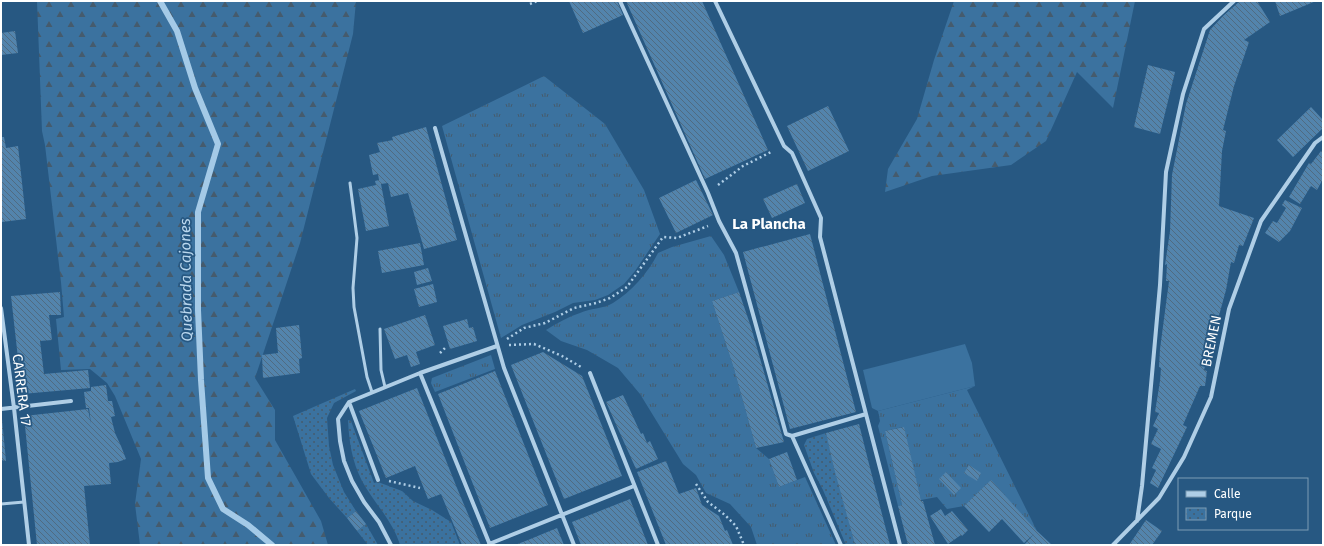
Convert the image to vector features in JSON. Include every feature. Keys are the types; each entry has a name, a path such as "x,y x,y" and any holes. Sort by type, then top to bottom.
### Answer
{"street":[{"path":"620,1 708,193 719,221 736,253 786,434 792,436 866,414"},
{"path":"715,1 784,146 792,153 821,218 820,237 900,545"},
{"path":"1137,521 1160,285 1166,172 1183,94 1204,29 1234,1"},
{"path":"435,128 504,368 574,545"},
{"name":"BREMEN","path":"1113,545 1159,498 1184,457 1211,397 1229,309 1261,221 1315,143 1323,137"},
{"name":"CARRERA 17","path":"1,308 29,545"},
{"path":"392,545 352,481 344,461 338,419 349,402 420,373 497,346"},
{"path":"420,373 490,544 561,514 634,486"},
{"path":"590,373 658,545"},
{"path":"1,409 71,401"},
{"path":"349,402 378,480"},
{"path":"792,436 841,545"}],"lane":[{"path":"350,183 357,238 353,288 354,307 372,392"},
{"path":"380,329 381,370 385,387"},
{"path":"1,504 24,502"}],"path":[{"path":"530,4 537,1"},
{"path":"708,193 743,166 784,146"},
{"path":"497,346 524,328 545,323 574,308 610,298 627,287 663,237 677,238 719,221"},
{"path":"497,346 534,344 562,356 590,373"},
{"path":"378,480 420,488"},
{"path":"696,484 708,502 733,522 744,545"}],"green space":[{"path":"37,1 356,1 353,34 300,243 255,378 275,410 275,440 321,521 328,545 140,545 135,504 141,459 115,396 107,383 90,369 61,370 56,319 64,317 45,145 42,131"},
{"path":"954,1 1135,1 1113,108 1077,72 1046,141 1011,165 932,176 885,192 888,169 917,119 934,60"},
{"path":"544,76 605,124 644,190 660,234 635,271 624,284 608,295 595,300 573,303 522,325 501,338 442,126"},
{"path":"711,236 724,255 739,292 712,301 734,369 756,448 769,459 779,487 805,477 836,545 757,545 751,527 730,504 706,493 696,475 683,464 640,394 618,368 587,350 561,341 546,330 571,316 613,303 633,287 645,274 658,253 672,247"},
{"path":"965,344 972,363 975,386 878,411 872,408 863,370"},
{"path":"491,355 495,369 435,392 431,383 432,378"},
{"path":"975,386 967,390 1037,531 991,481 964,506 947,509 937,497 921,500 903,427 885,431 902,505 898,506 878,426 880,421 878,411"},
{"path":"355,389 356,391 334,403 327,418 329,446 333,465 344,492 356,511 347,518 329,498 311,474 293,416"},
{"path":"348,420 351,421 374,483 378,482 402,491 413,501 432,510 451,522 460,545 400,545 393,528 367,489 359,474 352,451"},
{"path":"826,433 855,545 846,545 823,490 814,473 804,445 807,439"},
{"path":"366,524 378,545 368,545 357,531"}],"building":[{"path":"569,1 617,1 623,15 583,33"},
{"path":"626,1 702,1 768,150 705,179"},
{"path":"1240,1 1257,1 1270,22 1244,40 1249,42 1234,86 1223,130 1226,131 1222,151 1219,206 1254,218 1243,246 1239,245 1234,263 1231,262 1226,290 1204,370 1207,371 1205,386 1200,386 1183,425 1187,427 1158,488 1150,483 1156,470 1152,468 1161,449 1151,444 1158,429 1153,426 1159,413 1155,412 1160,381 1160,349 1169,281 1166,281 1167,264 1165,265 1170,231 1172,175 1186,104 1210,30"},
{"path":"1275,1 1316,1 1280,16"},
{"path":"15,31 18,53 1,55 1,33"},
{"path":"1148,65 1175,72 1160,134 1134,127"},
{"path":"828,106 849,151 808,171 787,126"},
{"path":"1311,107 1323,120 1323,128 1293,157 1277,140"},
{"path":"426,127 457,240 424,249 408,193 391,197 388,183 381,184 389,226 366,231 358,189 376,185 375,181 379,180 378,174 373,175 369,155 380,152 377,143 393,140 392,137"},
{"path":"1,137 4,137 6,148 18,146 26,219 2,222"},
{"path":"1321,151 1323,152 1323,179 1317,190 1311,186 1300,204 1289,197 1309,163 1311,164"},
{"path":"696,180 713,215 676,233 659,198"},
{"path":"797,184 805,203 772,218 763,199"},
{"path":"1285,200 1302,208 1290,231 1279,242 1265,233 1273,221 1277,223 1286,208 1282,205"},
{"path":"810,234 856,412 790,429 743,252"},
{"path":"420,243 424,265 382,273 378,251"},
{"path":"428,268 432,281 417,285 414,272"},
{"path":"433,284 437,302 419,307 414,289"},
{"path":"60,292 61,315 49,315 52,340 40,341 44,374 88,370 90,388 22,394 11,296"},
{"path":"739,292 751,327 784,442 756,448 734,369 712,301"},
{"path":"425,315 435,345 416,352 420,364 411,367 407,355 395,359 384,329"},
{"path":"467,319 469,328 473,327 477,341 450,349 443,326"},
{"path":"299,325 302,358 299,359 300,373 263,378 262,355 278,353 276,328"},
{"path":"543,352 582,376 622,476 564,499 511,365"},
{"path":"495,371 548,505 490,528 438,394"},
{"path":"106,385 108,401 112,401 115,416 111,417 115,433 126,459 109,463 111,484 84,486 90,545 37,545 24,416 88,409 91,424 89,408 86,408 84,392 91,391 91,387"},
{"path":"417,388 481,545 462,545 441,494 428,499 415,466 386,478 359,411"},
{"path":"623,395 641,434 643,433 647,443 650,441 658,459 636,469 606,402"},
{"path":"2,419 6,461 1,460"},
{"path":"859,424 890,545 855,545 834,468 826,433"},
{"path":"904,427 921,501 923,501 935,545 908,545 898,506 902,505 885,431"},
{"path":"787,452 797,480 779,487 769,459"},
{"path":"666,461 679,494 696,488 702,505 719,516 733,545 666,545 637,472"},
{"path":"969,465 981,473 977,481 964,473"},
{"path":"946,472 961,488 954,495 939,479"},
{"path":"991,480 1037,531 1052,545 1024,545 1034,534 1024,543 1002,519 989,532 964,506"},
{"path":"630,499 648,545 581,545 572,522"},
{"path":"941,509 945,516 952,511 968,530 962,536 961,535 948,544 930,516"},
{"path":"356,511 366,524 357,531 347,518"},
{"path":"1146,520 1162,531 1152,545 1129,545"},
{"path":"557,528 564,545 515,545 528,540"}],"waterway":[{"name":"Quebrada Cajones","path":"160,1 177,31 195,88 218,144 198,212 198,310 208,478 223,509 248,525 272,545"}],"district":[{"name":"La Plancha","path":"769,224"}]}
